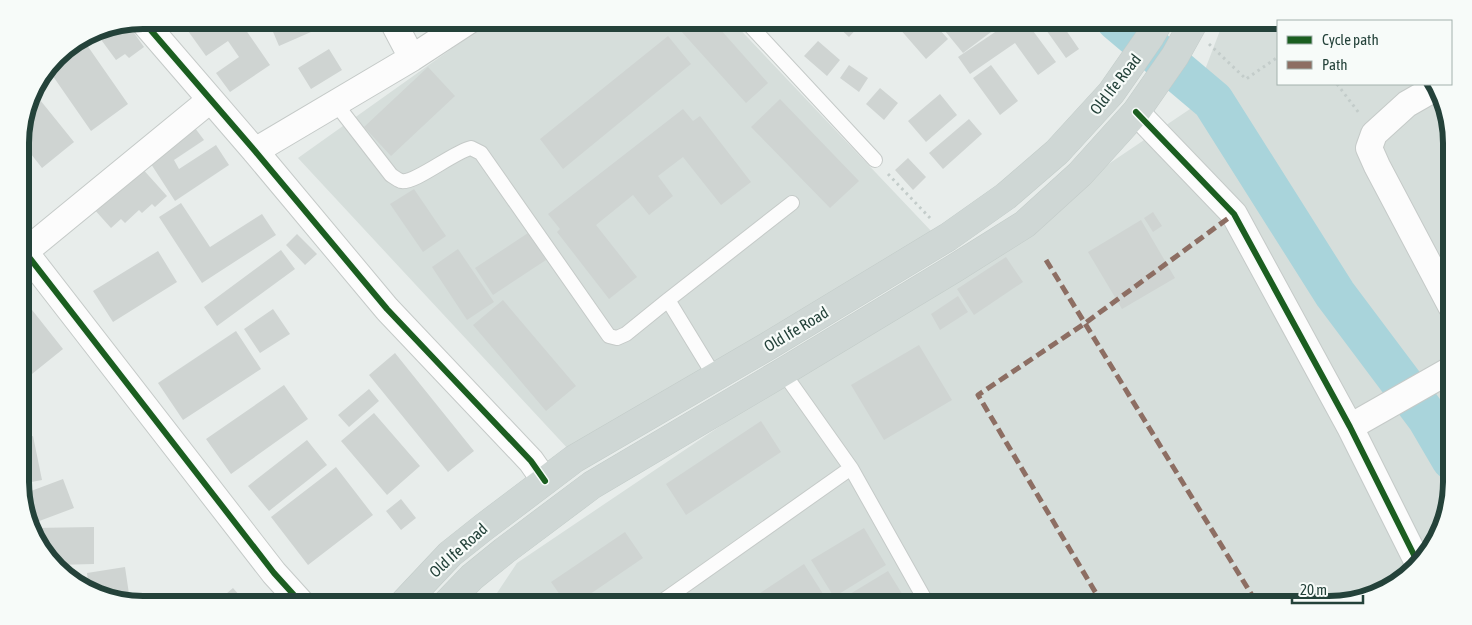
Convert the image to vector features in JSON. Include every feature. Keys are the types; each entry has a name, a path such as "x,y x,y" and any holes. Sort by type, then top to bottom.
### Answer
{"main road":[{"name":"Old Ife Road","path":"410,596 450,554 574,460 948,237 1006,196 1057,152 1111,93 1155,29"},
{"name":"Old Ife Road","path":"454,596 472,577 504,551 592,485 784,372 1025,224 1080,174 1136,112 1175,56 1186,29"},
{"path":"1006,196 1025,224"}],"street":[{"path":"150,29 387,309 531,461 545,481"},
{"path":"397,29 412,58"},
{"path":"255,151 412,58 456,29"},
{"path":"1430,91 1407,104 1374,134 1369,148 1376,166 1443,289"},
{"path":"29,249 210,100"},
{"path":"1136,112 1234,214 1356,423 1415,557"},
{"path":"29,262 274,572 295,596"},
{"path":"1356,423 1443,374"}],"lane":[{"path":"753,29 875,160"},
{"path":"336,104 391,175 401,181 412,180 461,150 471,148 480,153 609,336 617,338 626,334 792,203"},
{"path":"668,300 715,377"},
{"path":"784,372 851,468 923,596"},
{"path":"670,596 851,468"}],"path":[{"path":"1195,29 1246,79 1277,59"},
{"path":"1338,85 1374,134"},
{"path":"875,160 948,237"}],"shaded area":[{"path":"479,29 740,29 933,233 570,451 298,158"},
{"path":"1221,29 1277,29 1277,85 1427,85 1435,99 1442,127 1443,142 1442,498 1435,526 1428,540 1410,563 1393,577 1380,585 1366,590 1337,596 495,596 517,563 1190,109"}],"building":[{"path":"132,29 144,47 129,58 125,54 116,60 99,37"},
{"path":"187,29 245,29 270,65 230,92 216,73 239,57 228,41 206,56"},
{"path":"272,29 318,29 279,46"},
{"path":"679,29 720,29 768,83 746,103"},
{"path":"840,29 856,29 849,37"},
{"path":"900,29 939,29 948,39 926,59"},
{"path":"943,29 995,29 963,53"},
{"path":"1000,29 1032,29 1056,62 1038,75 1015,43 970,74 958,57"},
{"path":"1045,29 1065,29 1079,49 1066,58"},
{"path":"668,36 691,64 563,169 540,139"},
{"path":"818,41 840,60 827,76 804,56"},
{"path":"86,44 128,104 91,131 51,74 67,57"},
{"path":"329,49 342,70 311,89 298,68"},
{"path":"849,65 868,78 859,92 840,78"},
{"path":"991,65 1018,101 1000,115 973,78"},
{"path":"428,67 455,96 391,156 364,127"},
{"path":"880,88 898,103 884,120 866,104"},
{"path":"940,94 957,115 926,142 908,121"},
{"path":"38,97 74,142 42,168 29,151 30,127"},
{"path":"780,99 859,181 830,208 751,127"},
{"path":"180,108 204,140 174,160 179,169 216,145 229,165 175,201 140,147"},
{"path":"683,109 693,121 700,116 751,182 721,205 683,157 658,176 673,196 649,215 633,195 596,225 637,277 609,299 557,232 560,229 548,214"},
{"path":"969,119 982,134 943,169 929,153"},
{"path":"908,158 926,177 913,190 895,170"},
{"path":"140,166 167,196 155,207 152,204 142,213 139,210 125,223 121,219 111,228 93,208"},
{"path":"414,189 446,236 423,252 390,204"},
{"path":"181,203 210,247 262,214 276,235 202,283 159,217"},
{"path":"1153,212 1162,226 1153,232 1144,218"},
{"path":"1141,220 1175,278 1122,309 1088,252"},
{"path":"528,233 546,260 493,295 475,268"},
{"path":"297,234 317,254 305,265 286,245"},
{"path":"458,249 494,302 467,320 432,267"},
{"path":"281,250 295,269 217,326 204,307"},
{"path":"158,251 177,282 113,322 93,291"},
{"path":"1006,257 1023,282 974,315 957,289"},
{"path":"958,296 968,312 940,330 931,314"},
{"path":"503,300 576,386 546,411 473,325"},
{"path":"29,306 63,349 29,376"},
{"path":"273,309 290,334 260,353 244,329"},
{"path":"236,331 261,369 183,420 158,383"},
{"path":"919,345 952,400 884,440 851,385"},
{"path":"395,353 474,451 448,472 369,375"},
{"path":"284,385 308,419 231,474 206,439"},
{"path":"369,389 379,401 349,427 338,415"},
{"path":"374,413 420,466 387,495 341,441"},
{"path":"761,421 781,452 686,515 666,484"},
{"path":"33,436 42,480 29,482 29,437"},
{"path":"307,440 327,465 269,511 248,486"},
{"path":"336,467 373,515 308,565 271,517"},
{"path":"63,479 74,508 36,522 30,492"},
{"path":"401,499 416,518 401,530 386,511"},
{"path":"94,527 94,564 64,565 52,552 38,528"},
{"path":"864,528 886,565 833,596 811,560"},
{"path":"625,532 643,558 587,596 561,596 551,582"},
{"path":"804,564 824,596 756,596"},
{"path":"125,567 129,594 120,594 99,588 88,583 87,573"},
{"path":"888,571 903,596 847,596"},
{"path":"233,588 240,596 224,596"}],"waterway":[{"path":"1128,29 1213,101 1335,294 1428,418 1443,444"}],"marked path":[{"path":"1098,596 978,395 1084,324 1234,214"},
{"path":"1046,260 1252,596"}],"cycle path":[{"path":"150,29 387,309 531,461 545,481"},
{"path":"1136,112 1234,214 1350,427 1415,557"},
{"path":"29,257 274,573 295,596"}]}
